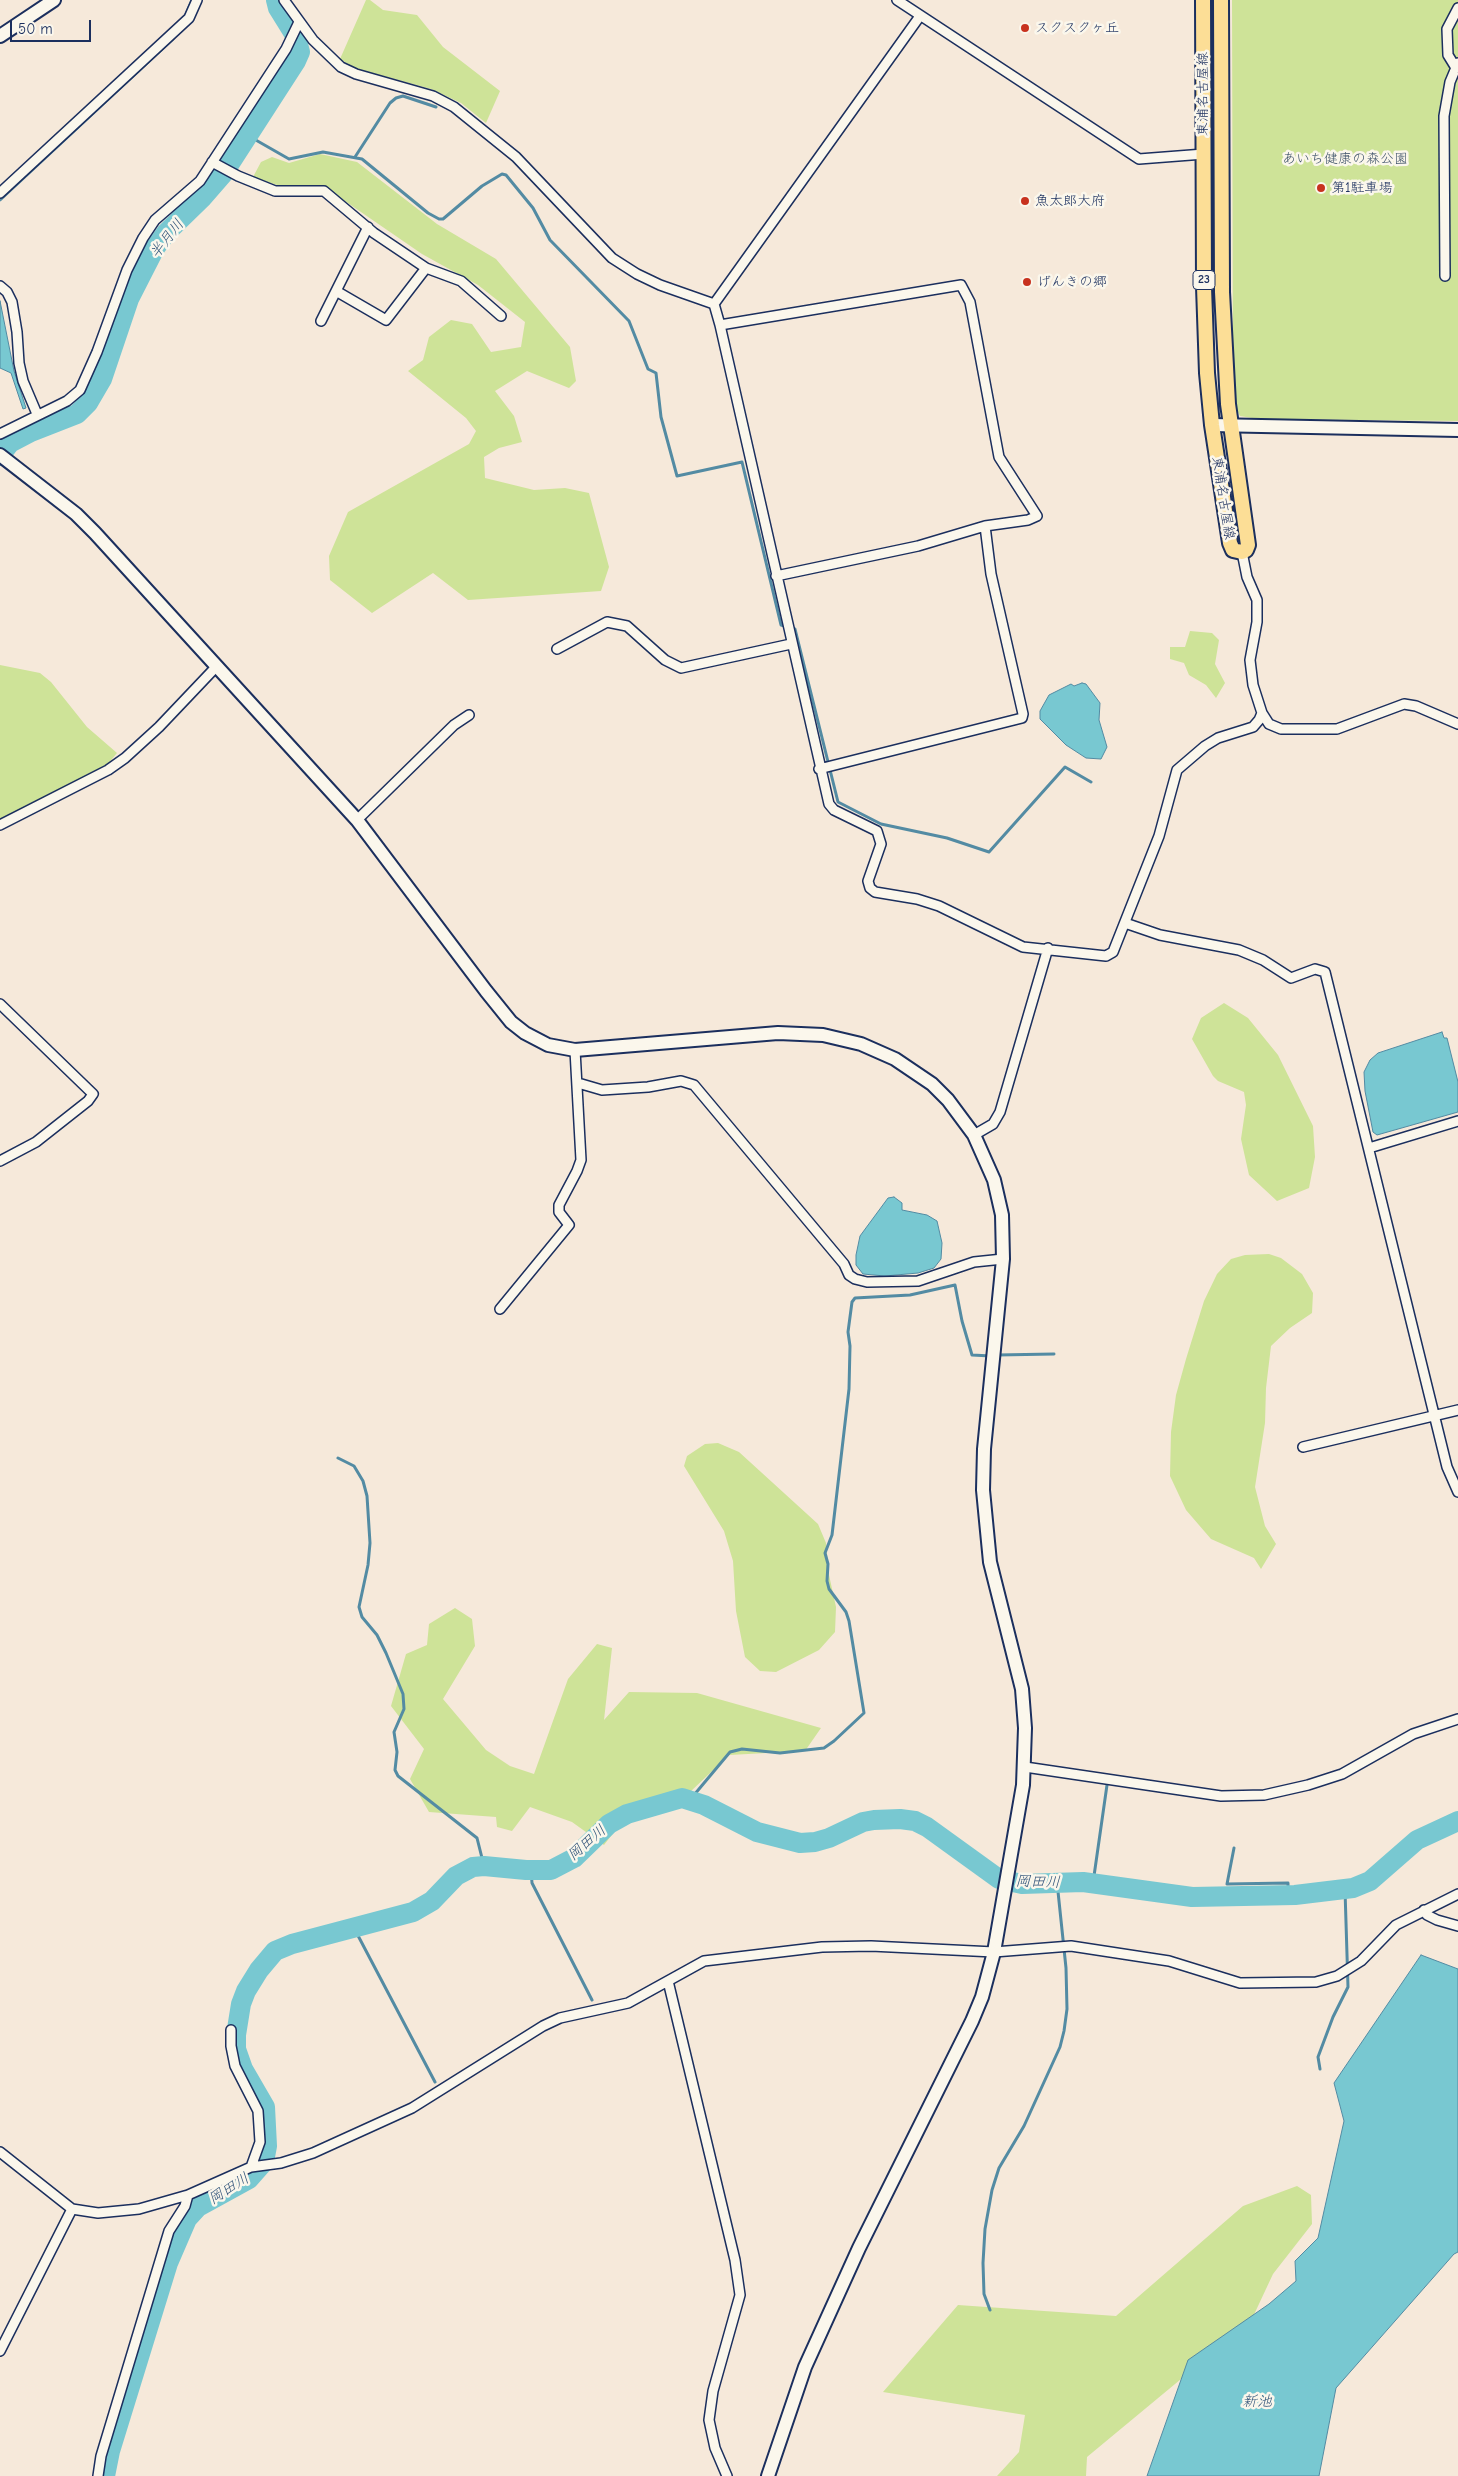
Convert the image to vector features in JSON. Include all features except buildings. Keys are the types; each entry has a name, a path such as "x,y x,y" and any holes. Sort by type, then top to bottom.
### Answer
{"main road":[{"name":"東浦名古屋線","path":"1203,0 1204,327 1212,425 1230,543 1233,550 1242,552 1246,550 1248,545 1231,426 1222,292 1222,0"}],"street":[{"path":"0,36 54,0"},
{"path":"0,193 189,18 198,0"},
{"path":"284,0 297,25 341,67 356,74 433,96 454,107 516,157 582,228 622,265 660,285 714,304"},
{"path":"897,0 1139,159 1204,154"},
{"path":"1445,276 1444,116 1450,82 1457,66 1448,55 1447,28 1458,8"},
{"path":"714,304 920,16"},
{"path":"0,434 37,414 67,402 80,390 97,352 127,270 143,238 155,220 200,181 291,41 297,25"},
{"path":"212,162 238,176 275,191 324,191 368,227 426,268 460,281 501,316"},
{"path":"321,321 368,227"},
{"path":"336,291 386,320 426,268"},
{"path":"720,325 961,285 970,302 999,457 1037,516 1028,520 985,526 918,546 776,576"},
{"path":"0,286 7,292 12,302 23,381 37,414"},
{"path":"714,304 819,769 829,804 834,810 877,831 880,837 880,844 868,881 870,888 876,892 916,899 939,906 1023,947 1048,948 1106,956 1113,952 1140,879 1159,836 1177,770 1191,757 1218,738 1253,727 1262,713"},
{"path":"1212,425 1458,430"},
{"path":"3,457 76,514 357,820 511,1022 535,1039 561,1049 575,1050 778,1033 815,1034 842,1038 895,1059 932,1084 959,1113 974,1135 987,1160 999,1200 1003,1233 1003,1259 985,1445 983,1490 990,1562 1022,1689 1024,1767 994,1952 982,1997 972,2021 859,2248 812,2350 768,2476"},
{"path":"819,769 1022,718 1023,714 991,574 985,526"},
{"path":"1242,552 1247,577 1257,600 1257,622 1250,660 1253,684 1262,713 1269,724 1281,729 1337,729 1404,704 1416,706 1458,724"},
{"path":"557,649 607,622 627,626 665,660 682,668 791,644"},
{"path":"0,825 108,770 125,758 159,727 216,667"},
{"path":"357,820 434,743 469,715"},
{"path":"1125,923 1160,935 1239,950 1263,960 1291,978 1315,969 1323,970 1450,1477 1458,1492"},
{"path":"974,1135 993,1124 1000,1112 1048,948"},
{"path":"0,1004 93,1094 88,1101 36,1142 0,1161"},
{"path":"500,1309 570,1225 560,1212 559,1205 581,1160 575,1050"},
{"path":"578,1083 602,1090 648,1087 681,1081 694,1085 839,1258 849,1275 855,1279 867,1282 918,1281 974,1262 1003,1259"},
{"path":"1369,1148 1458,1121"},
{"path":"1303,1447 1458,1410"},
{"path":"1024,1767 1221,1796 1264,1794 1308,1785 1342,1774 1413,1734 1458,1719"},
{"path":"0,2152 72,2209 84,2212 120,2212 139,2209 188,2195 253,2167 281,2164 313,2153 384,2122 428,2098 543,2026 560,2018 628,2003 704,1961 822,1946 871,1946 994,1952 1071,1946 1169,1961 1240,1983 1316,1982 1337,1976 1361,1961 1396,1925 1458,1894"},
{"path":"1424,1910 1427,1915 1437,1920 1458,1926"},
{"path":"668,1981 735,2260 740,2295 713,2391 709,2420 715,2448 727,2476"},
{"path":"231,2030 231,2046 235,2066 258,2110 260,2142 253,2167"},
{"path":"98,2476 101,2456 169,2230 185,2206 188,2195"},
{"path":"0,2351 72,2209"}],"green space":[{"path":"366,0 370,0 383,10 417,15 443,47 500,91 486,123 461,103 431,89 354,68 340,59"},
{"name":"あいち健康の森公園","path":"1232,0 1458,0 1458,421 1258,419 1240,416 1233,402"},
{"path":"320,154 357,162 437,224 496,259 570,347 576,381 569,388 527,371 495,391 514,416 522,442 499,448 484,457 485,478 534,490 565,488 589,493 609,567 601,591 468,600 433,573 372,613 330,580 329,556 348,512 469,444 476,431 466,418 408,371 423,360 429,337 451,320 472,324 491,352 521,347 525,322 478,285 422,254 326,188 277,185 253,177 261,162 272,157 289,163"},
{"path":"1190,631 1212,633 1219,640 1215,664 1225,683 1216,698 1206,685 1189,675 1184,663 1170,659 1170,647 1185,647"},
{"path":"0,665 40,673 51,682 87,727 117,753 107,765 0,819"},
{"path":"1224,1003 1248,1018 1278,1055 1313,1126 1315,1157 1309,1188 1277,1201 1249,1175 1241,1139 1246,1105 1244,1092 1218,1081 1213,1076 1192,1039 1201,1018"},
{"path":"1269,1254 1281,1258 1302,1274 1313,1293 1312,1313 1290,1328 1271,1346 1266,1388 1265,1423 1255,1487 1265,1526 1276,1544 1261,1569 1254,1558 1211,1539 1186,1510 1170,1476 1171,1432 1176,1395 1186,1359 1204,1301 1217,1274 1231,1259 1245,1255"},
{"path":"718,1443 739,1452 818,1524 826,1543 829,1575 836,1607 835,1632 819,1650 776,1672 760,1671 745,1657 736,1611 733,1561 724,1531 684,1466 687,1456 705,1444"},
{"path":"455,1608 472,1619 475,1646 443,1699 486,1750 510,1766 534,1774 568,1679 597,1644 612,1648 604,1720 629,1692 697,1693 821,1728 805,1751 729,1755 689,1793 636,1804 604,1845 572,1822 530,1807 512,1831 497,1827 496,1817 429,1812 410,1779 424,1749 391,1706 406,1654 427,1645 429,1624"},
{"path":"1297,2186 1311,2195 1312,2224 1273,2274 1251,2321 1087,2457 1086,2476 997,2476 1019,2452 1025,2415 883,2392 958,2305 1116,2316 1243,2206"}],"water":[{"path":"0,301 14,371 26,408 23,409 11,373 0,368"},
{"path":"1082,683 1086,684 1100,703 1099,720 1107,747 1101,759 1086,758 1066,745 1040,719 1040,711 1049,695 1071,684 1074,686"},
{"path":"1442,1032 1444,1038 1447,1038 1458,1082 1458,1112 1377,1135 1373,1132 1365,1091 1364,1072 1370,1060 1378,1053"},
{"path":"894,1197 902,1203 902,1210 927,1215 937,1221 942,1243 941,1259 934,1268 918,1273 885,1276 863,1274 856,1265 860,1236 888,1198"},
{"name":"新池","path":"1421,1955 1458,1969 1458,2252 1454,2254 1336,2388 1319,2476 1147,2476 1188,2360 1269,2304 1296,2281 1295,2261 1318,2238 1344,2121 1334,2083"}],"waterway":[{"path":"186,14 192,0"},
{"name":"半月川","path":"0,456 10,443 31,432 77,414 88,403 102,379 129,299 155,248 166,233 203,197 223,174 296,61 300,52 296,37 278,8 276,0"},
{"path":"0,200 173,39"},
{"path":"355,157 390,103 396,98 403,96 436,107"},
{"path":"247,135 289,159 323,152 362,159 428,213 439,219 443,219 482,186 502,174 506,175 533,208 550,240 629,321 648,369 656,373 661,417 677,476 742,462 781,625 795,629 838,802 881,824 947,838 989,852 1065,767 1091,782"},
{"path":"692,1800 694,1795 730,1752 742,1749 780,1753 824,1748 864,1713 849,1621 846,1612 829,1589 827,1581 828,1564 825,1553 832,1535 849,1389 850,1346 848,1332 852,1302 855,1298 910,1295 955,1285 962,1321 972,1355 991,1356"},
{"path":"997,1355 1054,1354"},
{"path":"338,1458 354,1466 363,1481 367,1496 370,1543 368,1565 359,1607 362,1617 377,1635 403,1694 404,1709 394,1732 397,1752 395,1770 398,1776 477,1838 484,1866"},
{"path":"1093,1883 1107,1785"},
{"name":"岡田川","path":"105,2476 110,2451 168,2263 187,2219 198,2207 249,2179 264,2162 267,2146 265,2107 243,2069 236,2049 236,2035 241,2004 246,1991 259,1970 275,1951 292,1944 413,1912 432,1901 456,1876 473,1867 551,1870 574,1858 609,1824 627,1814 682,1798 704,1805 757,1832 800,1843 815,1842 829,1838 863,1822 900,1819 915,1821 927,1827 999,1879 1022,1884 1083,1882 1192,1897 1295,1895 1353,1888 1370,1881 1417,1840 1458,1821"},
{"path":"1234,1848 1227,1884 1288,1883 1288,1895"},
{"path":"531,1870 532,1883 592,2000"},
{"path":"990,2310 984,2294 983,2263 985,2229 992,2190 999,2168 1024,2126 1060,2047 1064,2031 1067,2009 1066,1968 1057,1882"},
{"path":"1320,2069 1318,2057 1333,2017 1348,1987 1345,1890"},
{"path":"354,1928 435,2082"}],"place":[{"name":"スクスクヶ丘","path":"1025,28"},
{"name":"第1駐車場","path":"1321,188"},
{"name":"魚太郎大府","path":"1025,201"},
{"name":"げんきの郷","path":"1027,282"}]}
